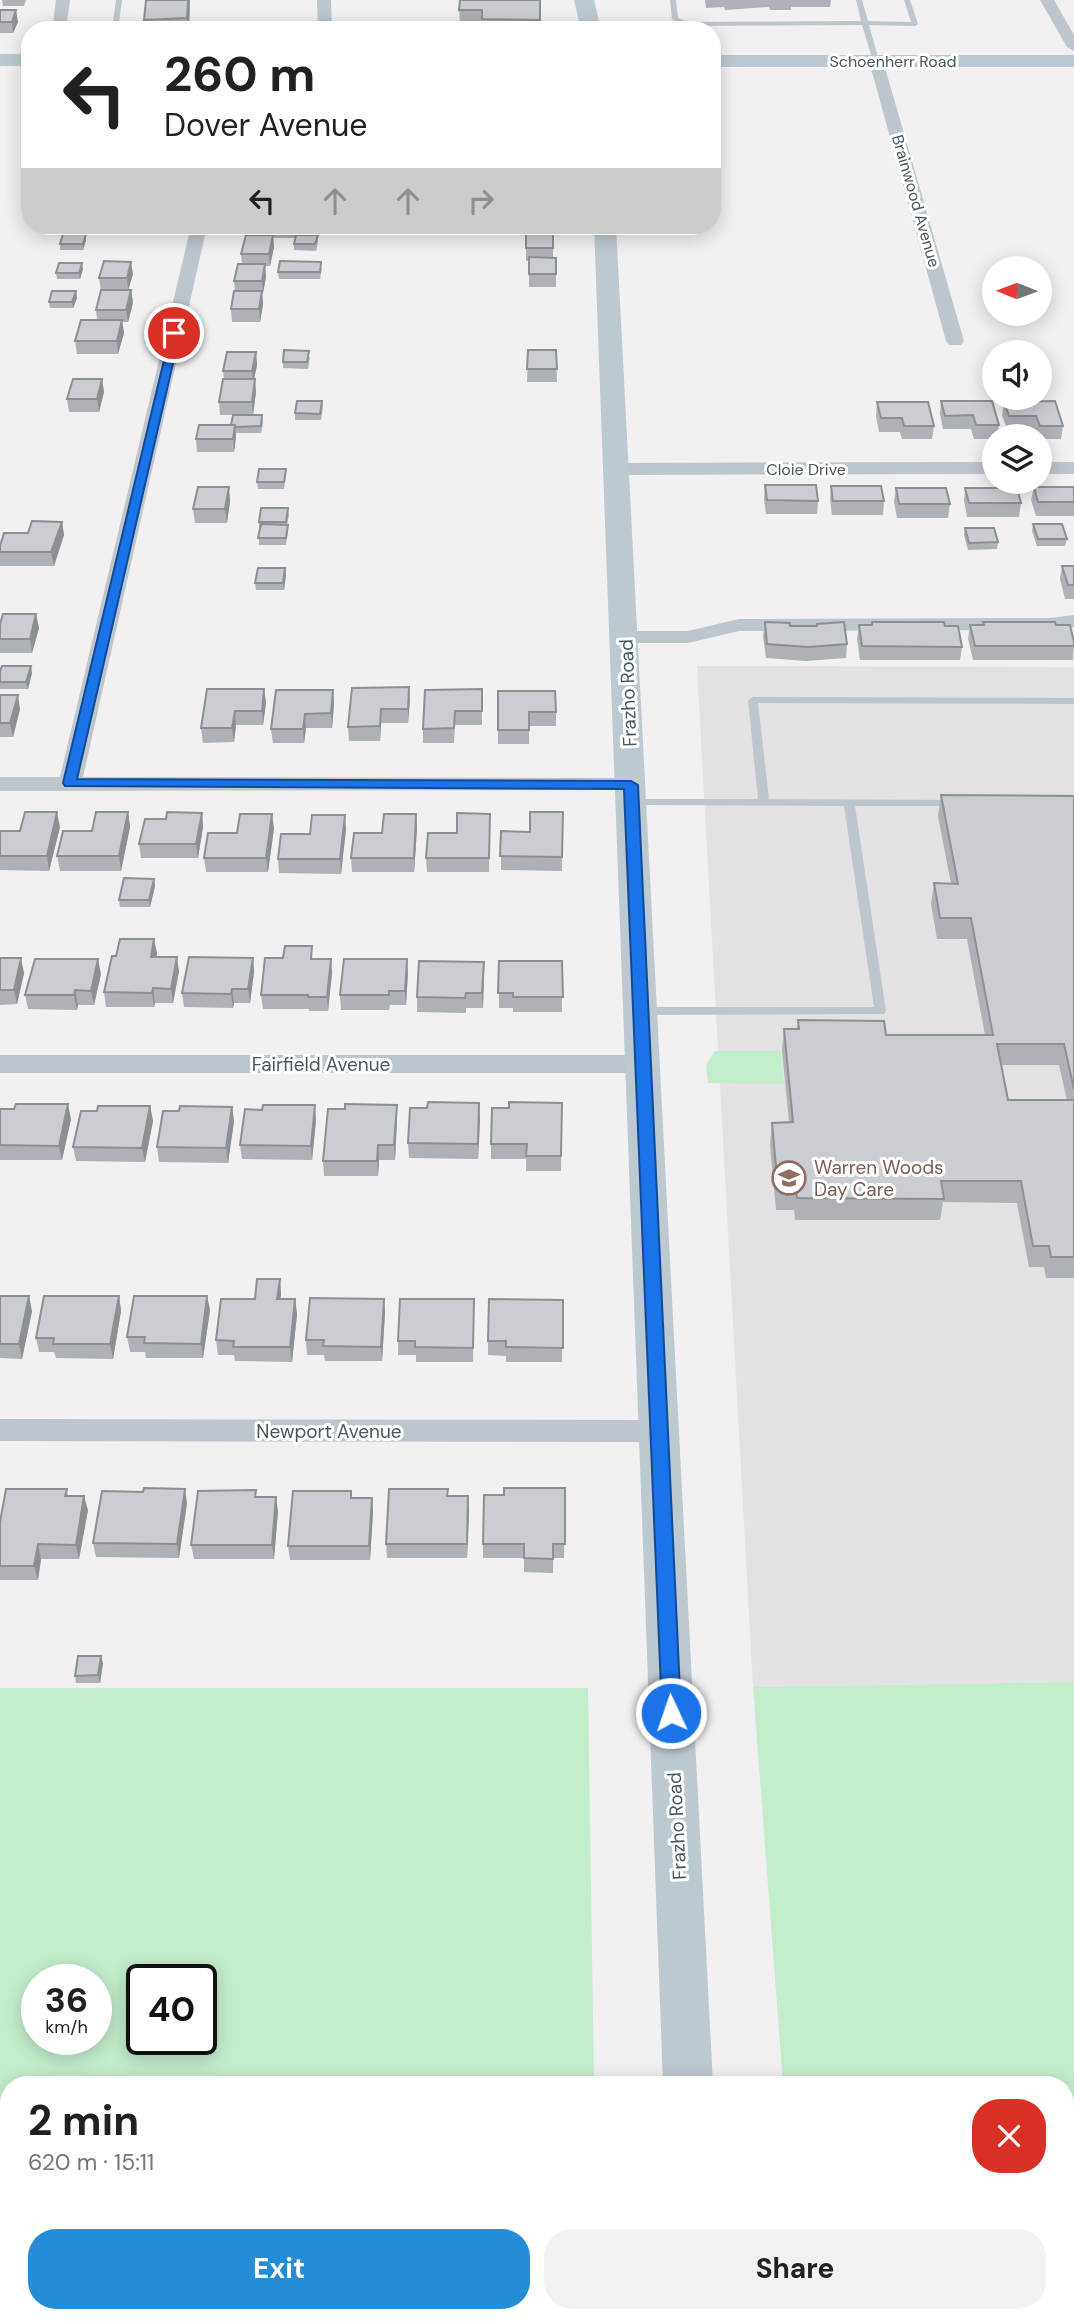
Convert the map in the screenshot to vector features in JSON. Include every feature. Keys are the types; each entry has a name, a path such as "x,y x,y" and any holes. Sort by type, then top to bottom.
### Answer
{"street":[{"path":"60,21 64,0"},
{"path":"324,0 325,21"},
{"path":"584,0 589,21"},
{"path":"1047,0 1074,47"},
{"path":"0,60 21,60"},
{"name":"Schoenherr Road","path":"721,61 1074,61"},
{"name":"Brainwood Avenue","path":"876,61 955,341"},
{"path":"70,783 198,235"},
{"name":"Frazho Road","path":"605,235 688,2076"},
{"name":"Cloie Drive","path":"618,469 982,468"},
{"path":"1052,468 1074,468"},
{"path":"625,637 688,637 739,625 1050,624 1074,621"},
{"path":"0,784 70,783 631,794"},
{"name":"Fairfield Avenue","path":"0,1064 642,1064"},
{"name":"Newport Avenue","path":"0,1430 658,1432"}],"lane":[{"path":"116,21 119,0"},
{"path":"673,0 675,19 680,21"},
{"path":"859,0 876,61"},
{"path":"721,24 915,24 907,0"},
{"path":"764,803 753,700 1074,701"},
{"path":"631,794 764,803 972,803"},
{"path":"640,1011 880,1012 849,803"}],"shaded area":[{"path":"697,666 1074,667 1074,1682 753,1687"}],"green space":[{"path":"715,1051 780,1051 784,1084 708,1083 706,1065"},
{"path":"1074,1682 1074,2076 782,2076 753,1687"},
{"path":"0,1688 588,1688 594,2076 0,2076"}],"building":[{"path":"146,0 188,0 187,18 144,20"},
{"path":"460,0 540,0 540,20 482,19 482,10 459,10"},
{"path":"0,10 16,10 12,22 0,22"},
{"path":"63,235 86,235 83,244 60,244"},
{"path":"246,235 273,235 269,254 241,254"},
{"path":"296,235 318,235 315,244 294,244"},
{"path":"526,235 553,235 553,248 526,248"},
{"path":"529,257 556,258 556,274 529,274"},
{"path":"104,261 131,262 127,278 99,278"},
{"path":"280,261 321,262 320,272 278,272"},
{"path":"59,263 82,263 79,273 56,273"},
{"path":"238,264 265,264 262,281 234,281"},
{"path":"101,290 131,290 126,310 96,310"},
{"path":"52,291 76,291 72,302 49,302"},
{"path":"234,291 262,291 259,309 231,309"},
{"path":"81,320 122,320 117,341 75,341"},
{"path":"284,350 309,351 307,362 283,362"},
{"path":"528,350 556,350 557,369 527,369"},
{"path":"227,352 256,352 252,371 223,371"},
{"path":"73,379 102,379 97,399 67,399"},
{"path":"223,379 255,379 252,402 219,402"},
{"path":"297,401 322,401 320,414 295,413"},
{"path":"941,401 982,401 982,410 995,410 999,424 976,425 973,415 945,416"},
{"path":"1052,401 1055,401 1063,426 1039,424 1036,416 1009,416 1007,410 1052,410"},
{"path":"877,402 928,402 934,426 904,426 902,418 881,418"},
{"path":"233,415 262,415 261,426 235,427 231,425"},
{"path":"199,425 235,425 233,439 196,439"},
{"path":"259,469 286,469 284,482 257,482"},
{"path":"765,485 816,485 818,501 767,500"},
{"path":"831,486 881,486 884,501 833,501"},
{"path":"198,487 229,487 225,509 193,509"},
{"path":"1052,487 1074,487 1074,502 1038,502 1036,494 1052,494"},
{"path":"896,488 946,488 950,504 899,504"},
{"path":"965,488 982,488 982,494 1019,494 1021,503 969,503"},
{"path":"261,508 288,508 286,522 259,522"},
{"path":"32,521 62,522 51,552 0,552 4,533 28,533"},
{"path":"261,524 288,525 286,538 258,538"},
{"path":"1033,524 1062,524 1067,539 1038,539"},
{"path":"965,528 994,528 998,542 969,543"},
{"path":"1062,566 1074,566 1074,585 1068,585"},
{"path":"258,568 285,568 283,583 255,583"},
{"path":"3,614 36,614 30,639 0,639"},
{"path":"765,622 817,626 844,622 847,644 808,647 767,644"},
{"path":"872,622 944,622 945,626 958,626 962,647 862,646 859,625 872,625"},
{"path":"983,622 1055,622 1056,625 1070,625 1074,646 975,646 970,625 984,625"},
{"path":"2,666 31,666 26,682 0,682"},
{"path":"409,687 408,709 381,709 380,726 348,727 352,688"},
{"path":"207,689 264,689 262,711 235,711 232,728 201,728"},
{"path":"482,689 482,711 455,711 454,728 423,729 425,690"},
{"path":"276,690 333,690 331,713 305,714 303,729 271,729"},
{"path":"498,691 555,691 556,712 529,712 529,730 498,730"},
{"path":"0,695 18,695 10,723 0,723"},
{"path":"941,795 1074,796 1074,1089 1064,1044 997,1044 1008,1100 1074,1100 1074,1257 1051,1257 1049,1246 1033,1246 1021,1181 941,1181 944,1199 797,1198 796,1188 778,1188 772,1123 793,1122 784,1029 799,1029 798,1020 884,1021 886,1035 993,1035 971,918 940,918 934,883 958,884"},
{"path":"25,812 57,812 47,856 0,856 0,831 20,831"},
{"path":"96,812 128,812 119,856 57,856 63,831 92,831"},
{"path":"167,812 202,813 196,844 139,844 145,819 166,819"},
{"path":"530,812 563,812 562,857 500,856 501,831 530,832"},
{"path":"457,813 490,814 489,858 426,858 428,833 457,833"},
{"path":"240,814 272,814 266,858 204,858 208,833 237,833"},
{"path":"384,814 416,814 414,858 351,858 354,833 382,833"},
{"path":"312,815 345,815 340,859 278,859 281,834 310,834"},
{"path":"124,878 154,879 149,900 119,900"},
{"path":"120,939 154,939 151,957 177,957 171,989 153,988 152,993 104,992 112,956 116,956"},
{"path":"285,946 312,946 311,959 331,959 327,997 261,995 265,958 283,958"},
{"path":"189,957 253,958 248,989 232,989 231,994 182,993"},
{"path":"0,958 21,958 14,990 0,990"},
{"path":"35,959 98,959 91,991 75,990 74,995 25,995"},
{"path":"344,959 407,959 405,991 389,991 389,995 340,995"},
{"path":"419,961 484,962 482,993 466,993 465,998 417,997"},
{"path":"499,961 562,961 563,997 513,997 513,993 498,993"},
{"path":"428,1102 479,1103 478,1144 408,1143 410,1108 427,1108"},
{"path":"509,1102 562,1103 561,1156 526,1156 527,1144 491,1144 492,1108 509,1108"},
{"path":"16,1104 68,1104 59,1146 0,1145 0,1109 14,1109"},
{"path":"345,1104 397,1105 394,1145 378,1145 377,1161 323,1161 328,1109 345,1109"},
{"path":"263,1105 315,1105 311,1146 240,1145 245,1109 262,1110"},
{"path":"98,1106 150,1106 142,1148 73,1147 81,1111 97,1111"},
{"path":"180,1106 232,1107 226,1148 157,1147 163,1111 179,1111"},
{"path":"257,1279 280,1279 277,1299 295,1299 290,1347 233,1347 234,1341 216,1340 221,1299 255,1299"},
{"path":"0,1296 29,1296 19,1344 0,1344"},
{"path":"44,1296 119,1296 110,1344 53,1344 54,1338 36,1338"},
{"path":"134,1296 207,1296 201,1344 144,1343 145,1337 127,1337"},
{"path":"310,1298 384,1299 381,1347 323,1346 324,1340 306,1340"},
{"path":"400,1299 474,1299 473,1348 415,1347 415,1341 398,1341"},
{"path":"489,1299 563,1300 563,1348 506,1347 506,1341 488,1341"},
{"path":"144,1488 185,1489 177,1544 93,1543 102,1491 143,1492"},
{"path":"504,1488 565,1488 565,1544 553,1544 553,1559 524,1558 524,1544 483,1544 484,1495 504,1495"},
{"path":"6,1489 67,1489 65,1496 84,1496 76,1545 38,1544 34,1566 0,1566 0,1522"},
{"path":"389,1489 448,1489 447,1496 468,1496 467,1544 386,1544"},
{"path":"256,1490 255,1497 276,1497 272,1545 191,1545 198,1491"},
{"path":"293,1491 351,1491 351,1498 372,1498 369,1546 288,1546"},
{"path":"78,1656 101,1656 98,1675 75,1676"}],"place":[{"name":"Warren Woods Day Care","path":"789,1178"}],"route":[{"path":"174,333 70,783 631,785 671,1713"}]}
